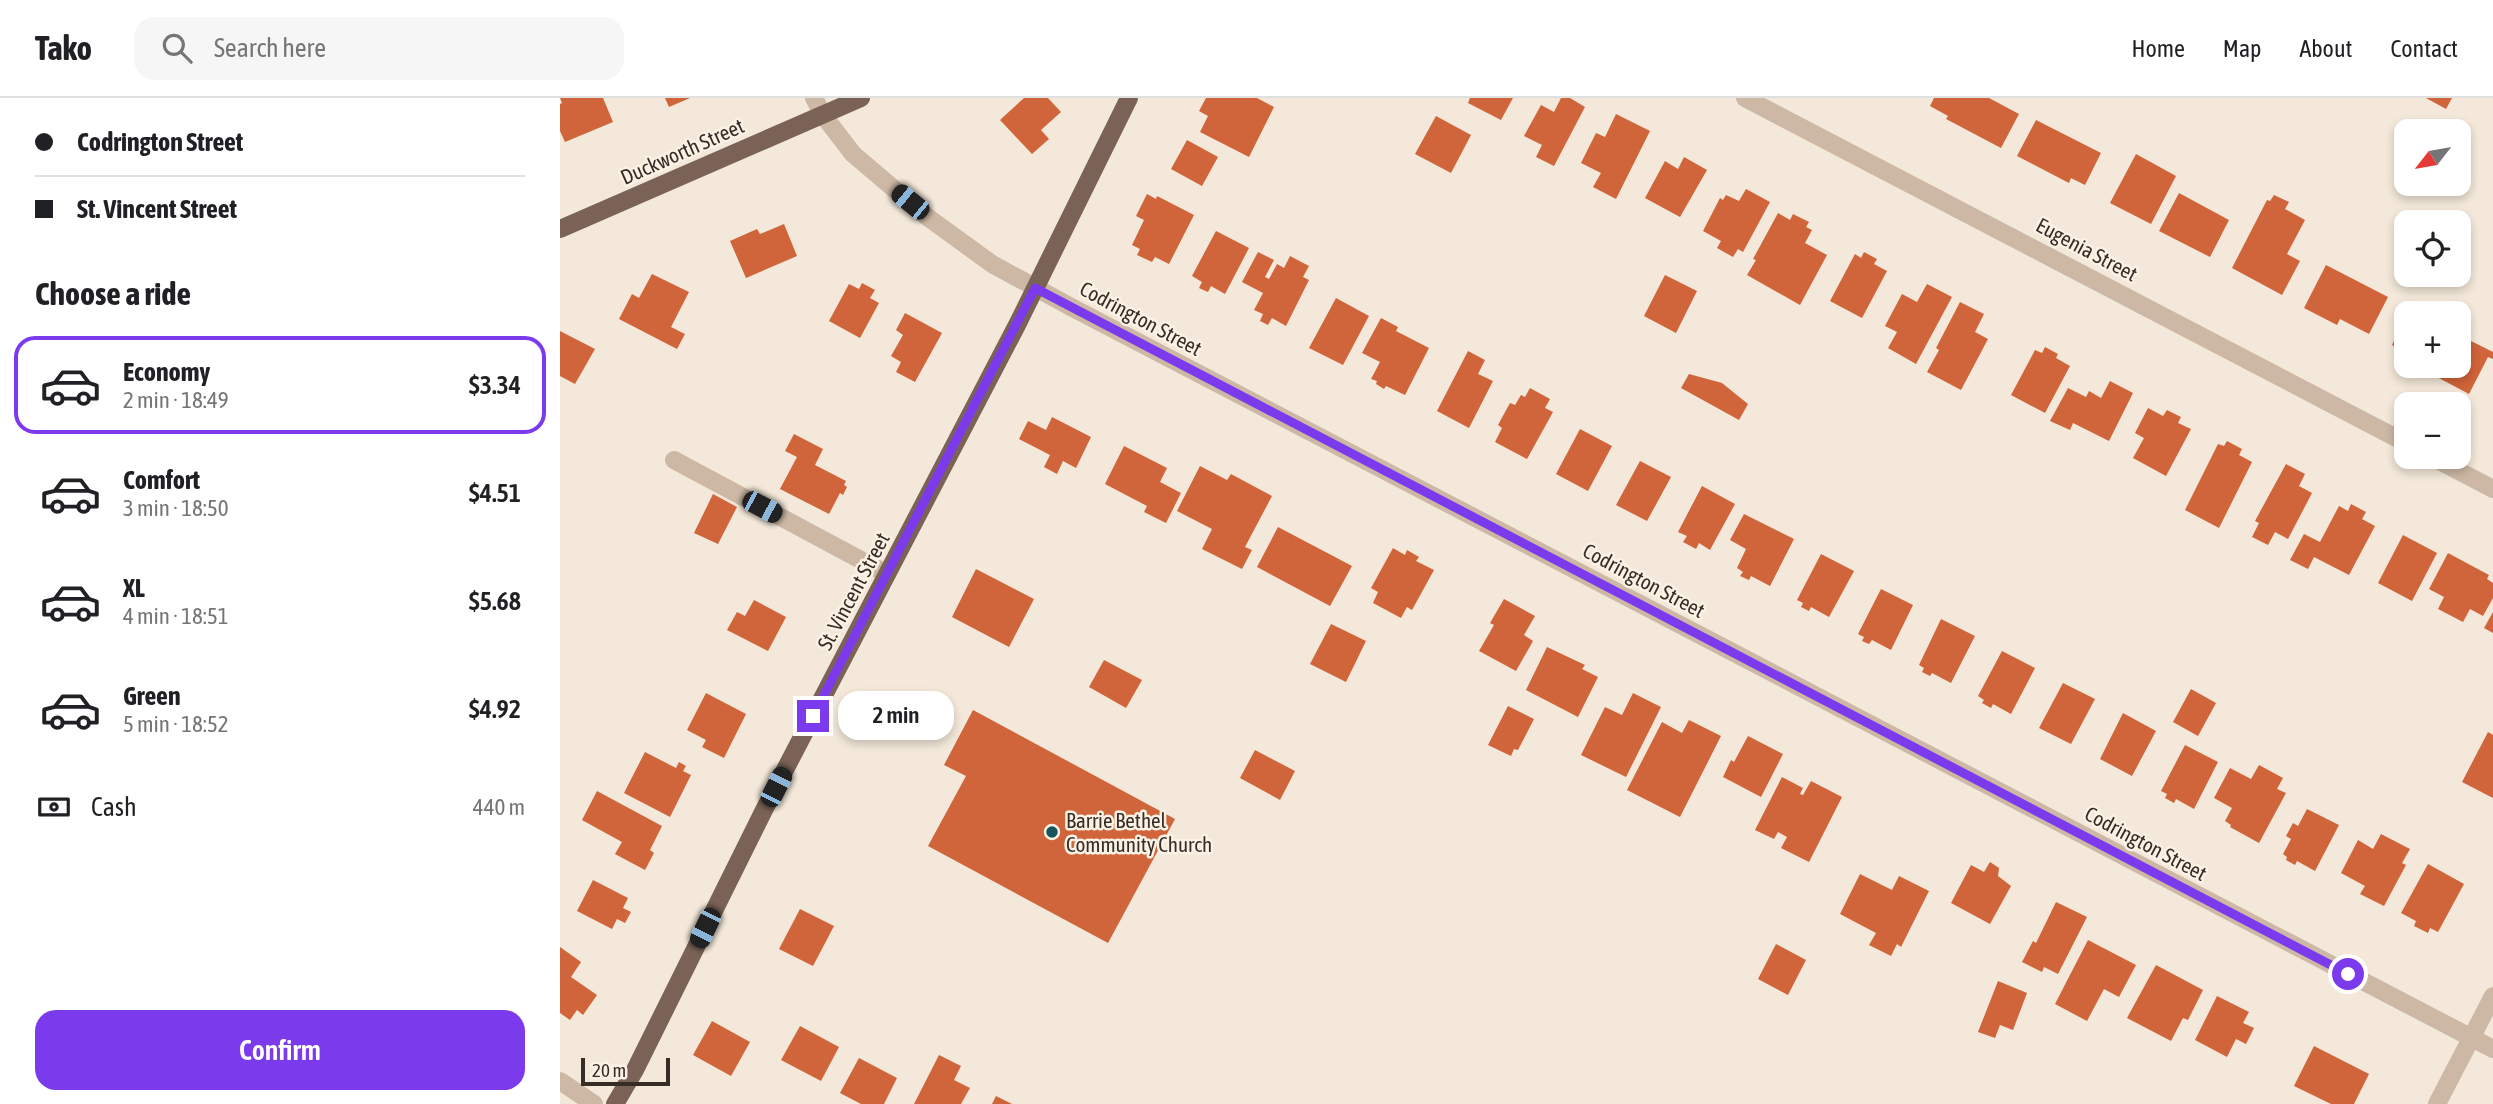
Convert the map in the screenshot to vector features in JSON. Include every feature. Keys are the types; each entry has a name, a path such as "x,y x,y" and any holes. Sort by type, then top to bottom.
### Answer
{"main road":[{"name":"Duckworth Street","path":"560,229 861,98"},
{"name":"St. Vincent Street","path":"615,1104 635,1070 764,810 1035,288 1129,98"}],"street":[{"name":"Codrington Street","path":"814,98 823,115 853,154 926,216 992,264 2493,1049"},
{"name":"Eugenia Street","path":"1745,98 2394,437"},
{"path":"674,460 887,574"},
{"path":"2455,469 2493,489"},
{"path":"2437,1104 2493,996"},
{"path":"560,1081 594,1104"}],"building":[{"path":"560,98 603,98 613,122 565,142 560,131"},
{"path":"665,98 690,98 669,107"},
{"path":"1024,98 1048,98 1061,112 1041,130 1049,139 1032,154 1000,120"},
{"path":"1206,98 1257,98 1274,107 1249,157 1200,132 1208,116 1199,111"},
{"path":"1470,98 1513,98 1501,120 1468,103"},
{"path":"1561,98 1570,98 1585,107 1554,166 1536,157 1542,145 1524,136 1541,105 1554,112"},
{"path":"1934,98 1989,98 2019,114 2001,148 1946,119 1948,116 1930,106"},
{"path":"2426,98 2452,98 2446,109"},
{"path":"1616,114 1650,131 1616,199 1593,187 1601,173 1581,163 1596,133 1605,137"},
{"path":"1436,116 1471,135 1451,173 1415,154"},
{"path":"2036,120 2101,153 2085,185 2071,178 2069,183 2017,156"},
{"path":"1187,140 1218,157 1202,186 1171,169"},
{"path":"2136,154 2176,176 2151,224 2110,203"},
{"path":"1684,157 1707,170 1680,217 1645,198 1665,161 1678,169"},
{"path":"1746,189 1770,202 1743,252 1738,249 1733,257 1717,248 1721,241 1703,231 1720,198 1723,200 1726,195 1739,201"},
{"path":"2179,193 2229,220 2210,257 2159,231"},
{"path":"1147,194 1156,199 1157,196 1194,215 1169,264 1155,257 1152,262 1137,255 1140,249 1132,245 1144,220 1136,216"},
{"path":"2274,195 2289,202 2285,209 2305,220 2287,254 2300,261 2282,295 2232,268 2267,200 2270,201"},
{"path":"1778,213 1790,220 1793,214 1809,222 1806,227 1812,230 1805,243 1827,255 1800,305 1747,275"},
{"path":"784,224 797,256 746,278 730,241 757,229 760,234"},
{"path":"1216,231 1249,248 1225,294 1211,286 1208,292 1199,288 1202,282 1192,276"},
{"path":"1258,252 1274,260 1265,277 1269,279 1277,264 1284,268 1290,256 1309,266 1303,277 1309,280 1286,326 1272,318 1268,325 1260,321 1263,314 1254,310 1263,293 1242,282"},
{"path":"1864,252 1877,259 1874,264 1887,271 1862,318 1830,301 1855,254 1861,258"},
{"path":"2326,265 2388,297 2369,334 2340,319 2337,325 2304,308"},
{"path":"652,274 689,292 671,327 685,334 677,349 619,319 632,294 639,298"},
{"path":"1665,275 1697,291 1676,333 1644,316"},
{"path":"862,283 875,290 870,298 879,303 860,338 829,321 849,284 859,289"},
{"path":"1927,284 1952,297 1916,364 1888,348 1897,332 1885,326 1902,294 1917,302"},
{"path":"1336,298 1369,316 1343,365 1309,348"},
{"path":"1960,302 1984,314 1975,332 1988,339 1961,390 1927,372"},
{"path":"905,313 942,333 915,382 896,372 901,362 891,356 903,335 896,330"},
{"path":"1381,318 1398,327 1396,331 1429,348 1405,395 1376,384 1377,381 1371,379 1380,362 1362,353"},
{"path":"560,331 595,349 575,384 560,376"},
{"path":"2471,341 2493,352 2493,359 2488,357 2470,392 2439,378 2471,378"},
{"path":"2045,347 2058,354 2056,358 2070,366 2045,413 2011,395 2035,350 2042,353"},
{"path":"1468,351 1485,360 1478,374 1493,381 1469,428 1437,411"},
{"path":"1689,374 1722,383 1748,404 1739,420 1681,388"},
{"path":"2110,381 2133,393 2109,441 2073,423 2070,430 2050,421 2068,388 2086,397 2089,391 2101,398"},
{"path":"1530,388 1550,399 1545,408 1553,412 1527,459 1495,442 1502,428 1498,425 1510,403 1515,405 1521,395 1525,397"},
{"path":"2148,408 2163,416 2167,410 2181,417 2178,423 2191,429 2166,476 2133,458 2144,438 2135,433"},
{"path":"1052,417 1091,437 1076,468 1063,461 1057,474 1044,467 1050,455 1019,439 1028,421 1046,430"},
{"path":"1580,429 1612,446 1588,491 1556,474"},
{"path":"794,434 823,449 815,465 846,481 844,485 847,487 843,495 840,493 829,514 780,489 797,457 785,451"},
{"path":"2227,441 2242,449 2239,455 2252,462 2219,528 2185,510 2218,444 2224,446"},
{"path":"1124,446 1167,468 1160,482 1181,493 1166,523 1144,512 1147,506 1105,484"},
{"path":"1640,461 1671,477 1647,521 1616,505"},
{"path":"2286,464 2305,474 2299,486 2312,493 2288,539 2275,532 2268,545 2252,537 2259,523 2255,521"},
{"path":"1200,466 1227,480 1231,474 1272,496 1245,547 1252,550 1242,569 1202,549 1212,529 1177,511"},
{"path":"1702,486 1735,504 1710,550 1699,543 1696,549 1683,542 1687,536 1678,532"},
{"path":"713,494 737,507 718,544 694,533"},
{"path":"2351,504 2366,512 2362,519 2375,526 2349,575 2314,557 2308,569 2290,560 2304,534 2320,542 2339,506 2348,511"},
{"path":"1744,514 1794,539 1770,586 1751,576 1749,580 1740,576 1743,572 1737,568 1746,549 1730,540"},
{"path":"1278,527 1352,566 1330,606 1257,567"},
{"path":"2403,535 2437,553 2412,601 2378,583"},
{"path":"1393,548 1405,555 1407,550 1419,557 1416,561 1434,570 1412,610 1407,607 1401,618 1373,603 1378,592 1371,588"},
{"path":"2448,553 2489,575 2487,579 2493,583 2493,598 2483,616 2470,609 2463,622 2438,609 2444,597 2429,589"},
{"path":"1821,554 1854,571 1829,617 1811,607 1809,611 1801,607 1803,603 1797,600"},
{"path":"976,569 1034,599 1009,647 952,617"},
{"path":"1881,589 1913,605 1891,650 1872,640 1869,644 1862,641 1864,637 1858,634"},
{"path":"1504,599 1535,616 1524,635 1533,641 1516,671 1479,651 1494,625 1490,623"},
{"path":"754,600 786,617 768,651 727,630 737,612 745,616"},
{"path":"2493,612 2493,633 2484,628"},
{"path":"1941,619 1975,636 1951,683 1932,673 1930,676 1922,672 1924,668 1919,665"},
{"path":"1331,624 1366,641 1346,682 1310,664"},
{"path":"1547,647 1585,665 1582,669 1598,677 1578,717 1526,690"},
{"path":"2002,651 2035,668 2011,714 1993,704 1991,708 1982,703 1984,700 1978,696"},
{"path":"1104,660 1142,680 1126,708 1089,687"},
{"path":"2063,683 2095,699 2071,744 2039,728"},
{"path":"2191,689 2216,703 2198,736 2173,722"},
{"path":"706,693 746,714 724,758 702,747 706,740 687,730"},
{"path":"1633,693 1661,707 1626,777 1581,755 1605,707 1622,715"},
{"path":"1508,706 1534,719 1518,750 1514,749 1511,756 1488,745"},
{"name":"Barrie Bethel Community Church","path":"973,710 1175,819 1108,943 928,846 966,776 944,765"},
{"path":"2123,713 2156,731 2132,776 2100,759"},
{"path":"1689,720 1721,736 1680,817 1627,790 1662,722 1682,733"},
{"path":"2488,732 2493,735 2493,798 2462,782"},
{"path":"1748,736 1783,754 1761,797 1723,777"},
{"path":"2185,745 2218,762 2194,809 2176,799 2174,803 2165,798 2167,794 2161,791"},
{"path":"1255,750 1295,771 1280,800 1240,778"},
{"path":"645,752 676,768 679,762 686,766 683,771 691,775 670,817 624,793"},
{"path":"2259,765 2283,778 2277,789 2286,793 2259,843 2230,827 2225,821 2232,808 2214,798 2230,768 2251,779"},
{"path":"1782,777 1803,788 1800,794 1803,795 1811,781 1842,797 1809,862 1781,848 1787,837 1778,832 1774,839 1755,830"},
{"path":"597,791 662,826 650,850 654,853 645,870 615,854 622,842 582,820"},
{"path":"2307,809 2339,825 2315,871 2297,861 2295,865 2286,860 2287,857 2283,854 2291,839 2286,836 2293,823 2298,826"},
{"path":"2381,834 2410,849 2402,863 2406,865 2384,906 2360,894 2365,886 2341,873 2358,840 2373,849"},
{"path":"1990,862 1999,868 1998,876 2011,886 1990,924 1951,903 1971,865 1984,872"},
{"path":"2428,864 2464,884 2438,932 2430,928 2428,933 2414,926 2416,921 2401,913"},
{"path":"1860,874 1892,890 1899,876 1929,891 1901,947 1897,944 1891,956 1869,945 1876,933 1840,914"},
{"path":"593,880 628,898 623,908 631,912 625,923 617,919 612,929 577,911"},
{"path":"2056,902 2087,917 2058,974 2044,967 2042,972 2022,962 2033,941 2036,943"},
{"path":"800,909 834,926 813,966 779,949"},
{"path":"2088,940 2136,965 2119,997 2104,989 2087,1021 2055,1004"},
{"path":"1776,944 1806,960 1788,995 1758,979"},
{"path":"560,947 581,962 571,977 597,995 583,1015 577,1010 570,1020 560,1013"},
{"path":"2156,965 2203,990 2188,1020 2183,1018 2171,1041 2127,1018"},
{"path":"1998,981 2027,993 2013,1030 2000,1025 1995,1038 1978,1032"},
{"path":"2217,996 2249,1012 2243,1023 2254,1028 2246,1044 2236,1039 2227,1057 2195,1040"},
{"path":"712,1021 750,1042 731,1076 693,1055"},
{"path":"800,1026 839,1047 821,1081 781,1060"},
{"path":"2314,1046 2369,1074 2354,1104 2331,1104 2294,1086"},
{"path":"939,1055 961,1066 954,1080 970,1088 961,1104 914,1104"},
{"path":"859,1058 897,1078 884,1104 861,1104 840,1093"},
{"path":"996,1096 1012,1104 992,1104"}],"place":[{"name":"Barrie Bethel Community Church","path":"1052,832"}],"route":[{"path":"813,716 1035,288 2348,974"}]}
